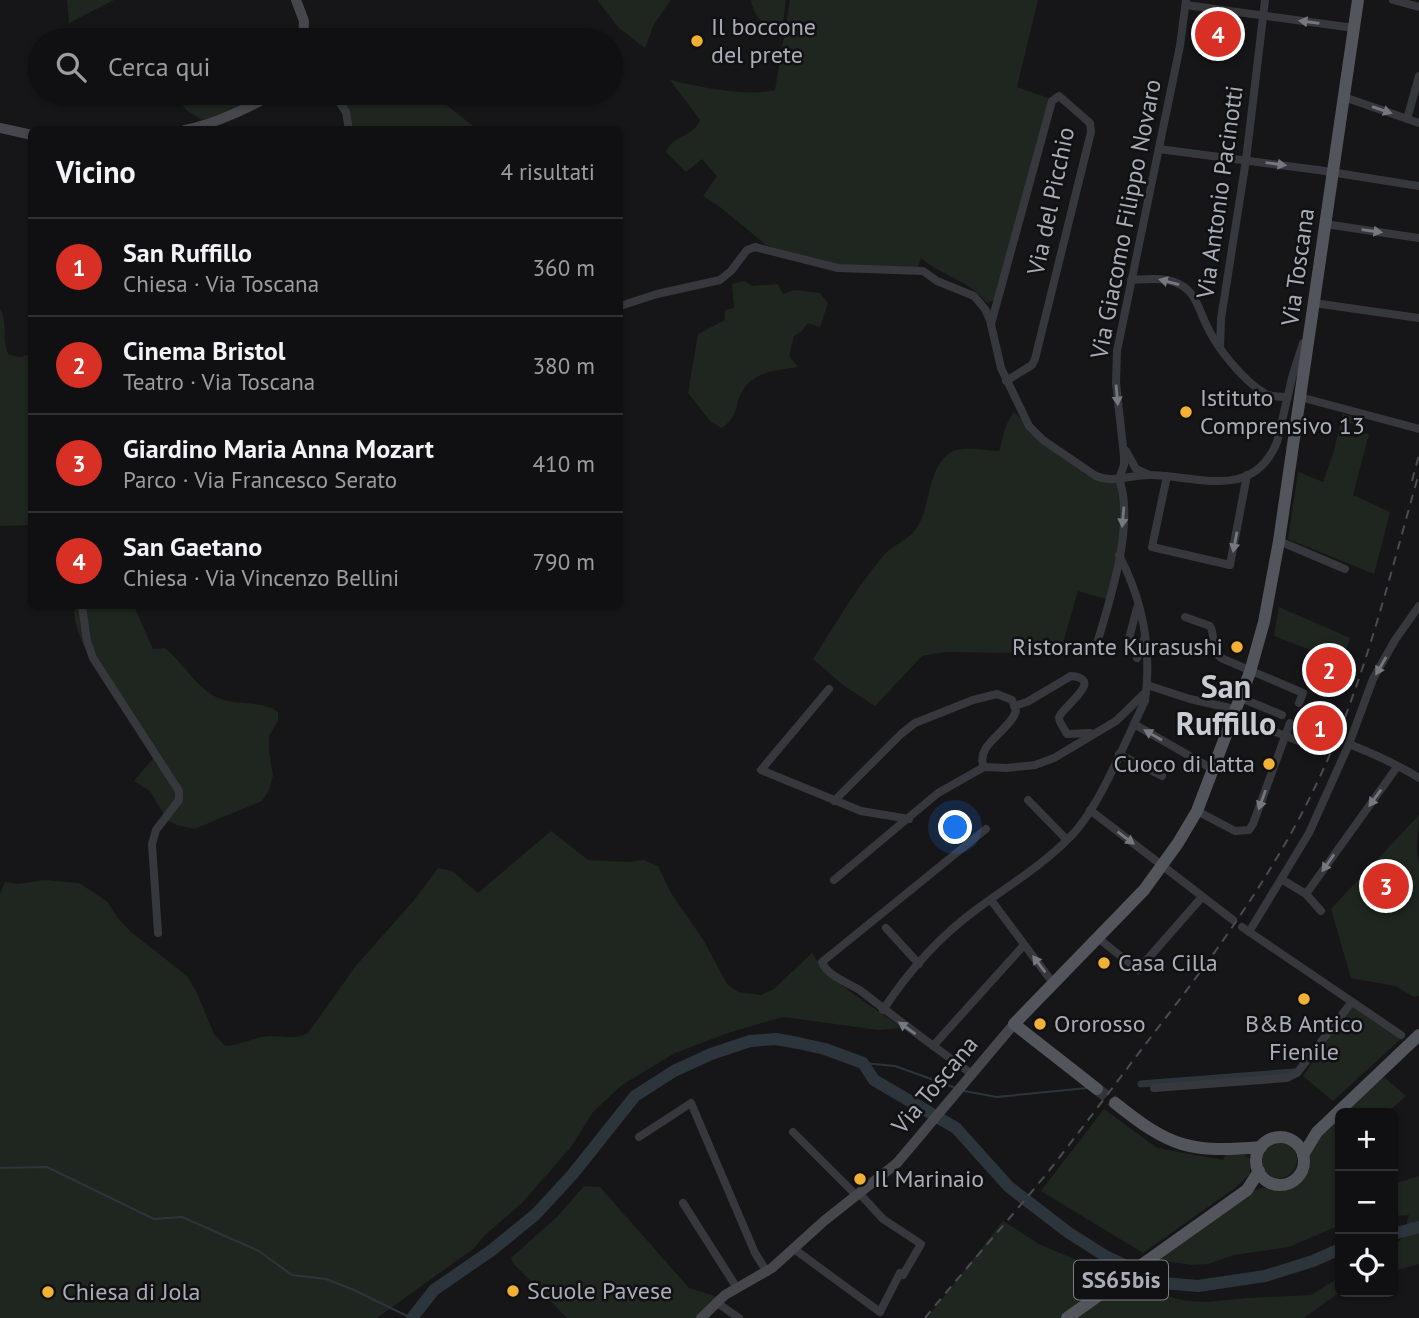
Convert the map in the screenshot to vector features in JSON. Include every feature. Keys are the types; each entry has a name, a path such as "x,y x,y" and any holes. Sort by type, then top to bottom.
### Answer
{"main road":[{"path":"296,0 302,28"},
{"name":"Via Toscana","path":"701,1318 716,1302 767,1272 907,1153 1014,1024 1135,900 1163,866 1197,811 1236,713 1264,622 1279,541 1293,397 1311,322 1358,0"},
{"path":"203,126 253,105"},
{"path":"0,128 28,134"},
{"path":"1014,1024 1097,1089"},
{"path":"1303,1154 1317,1132 1419,1035"},
{"path":"1115,1103 1157,1135 1178,1144 1204,1149 1261,1147 1275,1138 1292,1141 1317,1132"},
{"path":"1237,1149 1258,1166 1270,1183 1283,1185 1296,1180 1304,1168 1303,1154 1292,1141"},
{"path":"1258,1166 1261,1147"},
{"name":"SS65bis","path":"1247,1190 1258,1166"},
{"name":"SS65bis","path":"1067,1318 1247,1190 1270,1183"}],"street":[{"name":"Via Antonio Pacinotti","path":"1220,348 1221,319 1246,160 1265,0"},
{"path":"1393,0 1419,7"},
{"path":"1186,3 1354,28"},
{"name":"Via Giacomo Filippo Novaro","path":"1098,640 1116,586 1125,505 1119,479 1124,465 1115,364 1186,3"},
{"path":"1408,119 1419,76"},
{"name":"Via del Picchio","path":"991,324 1052,102 1059,96 1090,123 1091,132 1035,359 1032,365 1006,382"},
{"path":"1344,97 1419,123"},
{"path":"341,105 346,113 348,126"},
{"path":"1159,149 1419,186"},
{"path":"1325,225 1419,238"},
{"path":"623,305 657,294 720,280 731,271 747,250 760,247 838,268 923,271 937,281 974,296 985,309 1006,382 1020,411 1036,433 1096,476 1106,479 1148,475 1212,483 1247,475 1265,462 1273,452 1293,397"},
{"path":"1131,280 1168,280 1186,289 1220,348 1264,393 1293,397 1419,429"},
{"path":"1314,303 1419,318"},
{"name":"Via Giacomo Filippo Novaro","path":"1123,445 1133,465 1148,475"},
{"path":"1167,476 1152,547 1230,565 1247,475"},
{"path":"1279,541 1345,569"},
{"path":"883,1010 919,964 959,924 1067,840 1090,810 1145,701 1147,689 1146,634 1129,575 1119,555"},
{"path":"1127,646 1138,606"},
{"path":"1401,1035 1245,930 1309,833 1349,744 1373,680 1395,640 1419,607"},
{"path":"82,609 93,658 180,792 179,800 156,830 152,844 158,933"},
{"path":"1185,617 1207,624 1213,630 1216,653 1250,672 1303,693 1299,703"},
{"path":"1138,658 1146,634"},
{"path":"1014,706 1027,702 1071,676 1078,677 1082,680 1081,692 1060,713 1059,718 1067,734 1092,735"},
{"path":"829,689 761,770 861,811 909,818"},
{"path":"1147,689 1226,707 1244,720 1304,743"},
{"path":"834,880 938,793 984,767 1035,765 1054,758 1116,721 1147,689"},
{"path":"834,801 915,723 973,700 998,694 1012,700 1014,716 983,752 981,761 984,767"},
{"path":"1241,698 1282,715"},
{"path":"1197,811 1235,831 1249,830 1290,723"},
{"path":"1134,724 1214,770"},
{"path":"1349,744 1387,759 1419,778"},
{"path":"1119,754 1162,776"},
{"path":"1303,893 1397,767"},
{"path":"1028,800 1067,840"},
{"path":"1090,810 1233,920"},
{"path":"968,1078 933,1046 824,968 822,962 986,828"},
{"path":"1281,879 1303,893 1321,911"},
{"path":"1098,938 1138,970 1202,897"},
{"path":"991,900 1053,983"},
{"path":"886,928 919,964"},
{"path":"933,1046 1024,945"},
{"path":"1154,1088 1287,1078 1297,1073 1351,1003"},
{"path":"639,1137 691,1103 755,1253 767,1272"},
{"path":"793,1132 883,1219 921,1244 904,1275 899,1274 880,1312 794,1249"},
{"path":"683,1203 737,1288"},
{"path":"716,1302 739,1318"}],"shaded area":[{"path":"67,0 114,0 69,23"},
{"path":"597,0 671,0 654,24 645,48 623,31 623,28 619,28"},
{"path":"751,0 786,0 782,29 761,20 755,13"},
{"path":"790,0 1038,0 1017,87 1051,99 998,299 987,303 972,289 921,258 918,267 842,266 766,245 703,196 717,176 702,159 686,172 666,152 673,142 693,130 700,120 670,80 736,92 775,90"},
{"path":"183,105 241,105 202,120"},
{"path":"338,105 446,105 473,126 348,126"},
{"path":"744,281 752,286 778,284 783,294 794,290 820,293 828,303 820,327 808,323 794,336 789,356 798,367 768,372 754,379 743,390 734,414 722,428 711,422 688,393 698,334 725,320 725,310 734,308 732,284"},
{"path":"0,309 9,355 20,357 28,355 28,525 0,526"},
{"path":"1014,412 1079,465 1125,487 1121,531 1109,600 1078,591 1062,646 1023,653 945,652 922,656 875,706 843,685 813,659 873,568 887,552 916,529 940,463 947,455 958,450 999,451 1006,426"},
{"path":"1343,414 1362,419 1361,425 1346,422 1343,434 1357,438 1359,432 1369,434 1353,495 1390,512 1374,574 1288,539 1298,472 1323,482"},
{"path":"1279,607 1350,638 1342,662 1274,636"},
{"path":"75,609 135,609 153,649 165,648 195,681 209,692 224,700 264,706 278,712 278,721 269,736 273,776 262,801 194,829 167,820 150,791 134,781 155,756 91,660 75,620"},
{"path":"1419,815 1419,996 1414,997 1395,986 1351,978 1331,909"},
{"path":"551,831 588,860 644,860 658,866 671,893 704,941 727,984 738,992 761,995 774,989 812,953 841,984 902,1028 879,1030 783,1017 728,1033 675,1053 622,1085 593,1112 571,1147 522,1203 473,1249 377,1318 0,1318 0,894 5,882 19,884 44,880 79,883 108,902 131,932 187,976 214,1034 225,1046 269,1036 293,1037 308,1033 355,967 415,899 438,868 452,871 478,893"},
{"path":"1352,1005 1403,1037 1333,1101 1303,1076"},
{"path":"1384,1077 1406,1096 1393,1108 1350,1108"},
{"path":"1104,1109 1157,1148 1223,1160 1226,1154 1243,1154 1250,1159 1250,1174 1236,1187 1143,1253 1041,1191"},
{"path":"1335,1122 1335,1227 1289,1247 1234,1255 1208,1264 1192,1265 1159,1260 1253,1191 1290,1186 1300,1179 1305,1172 1308,1154 1319,1136"},
{"path":"1279,1142 1292,1147 1297,1160 1292,1173 1279,1178 1266,1173 1261,1160 1266,1147"},
{"path":"1419,1176 1419,1264 1398,1270 1398,1242 1403,1237 1409,1215 1398,1216 1398,1182"},
{"path":"584,1186 600,1187 689,1288 721,1298 701,1318 567,1318 511,1258 558,1216"},
{"path":"1003,1221 1039,1244 1148,1291 1186,1301 1311,1295 1335,1280 1335,1296 1304,1318 927,1318"}],"waterway":[{"path":"412,1318 434,1290 492,1250 536,1214 572,1175 635,1096 674,1071 711,1054 750,1041 776,1039 825,1049 863,1063 874,1080 956,1128 1009,1187 1069,1233 1107,1257 1163,1283 1198,1286 1265,1276 1335,1251"},
{"path":"863,1063 895,1066 956,1088"},
{"path":"1141,1084 1294,1072"},
{"path":"964,1091 997,1097 1087,1088"},
{"path":"0,1168 47,1167 154,1219 182,1217 259,1251 292,1275 326,1279 411,1318"},
{"path":"1398,1233 1419,1227"}],"tunnel":[{"path":"1097,1089 1115,1103"}],"railway":[{"path":"1412,481 1419,455"},
{"path":"925,1318 1048,1172 1088,1120 1221,944 1281,851 1316,785 1348,709 1374,631 1419,473"}],"place":[{"name":"San Gaetano","path":"1218,34"},
{"name":"Il boccone del prete","path":"697,41"},
{"name":"Istituto Comprensivo 13","path":"1186,412"},
{"name":"Ristorante Kurasushi","path":"1237,647"},
{"name":"Cinema Bristol","path":"1329,670"},
{"name":"San Ruffillo","path":"1320,728"},
{"name":"Cuoco di latta","path":"1269,764"},
{"name":"Giardino Maria Anna Mozart","path":"1386,886"},
{"name":"Casa Cilla","path":"1104,963"},
{"name":"B&B Antico Fienile","path":"1304,999"},
{"name":"Ororosso","path":"1040,1024"},
{"name":"Il Marinaio","path":"860,1179"},
{"name":"Scuole Pavese","path":"513,1291"},
{"name":"Chiesa di Jola","path":"48,1292"}],"district":[{"name":"San Ruffillo","path":"1226,706"}]}
